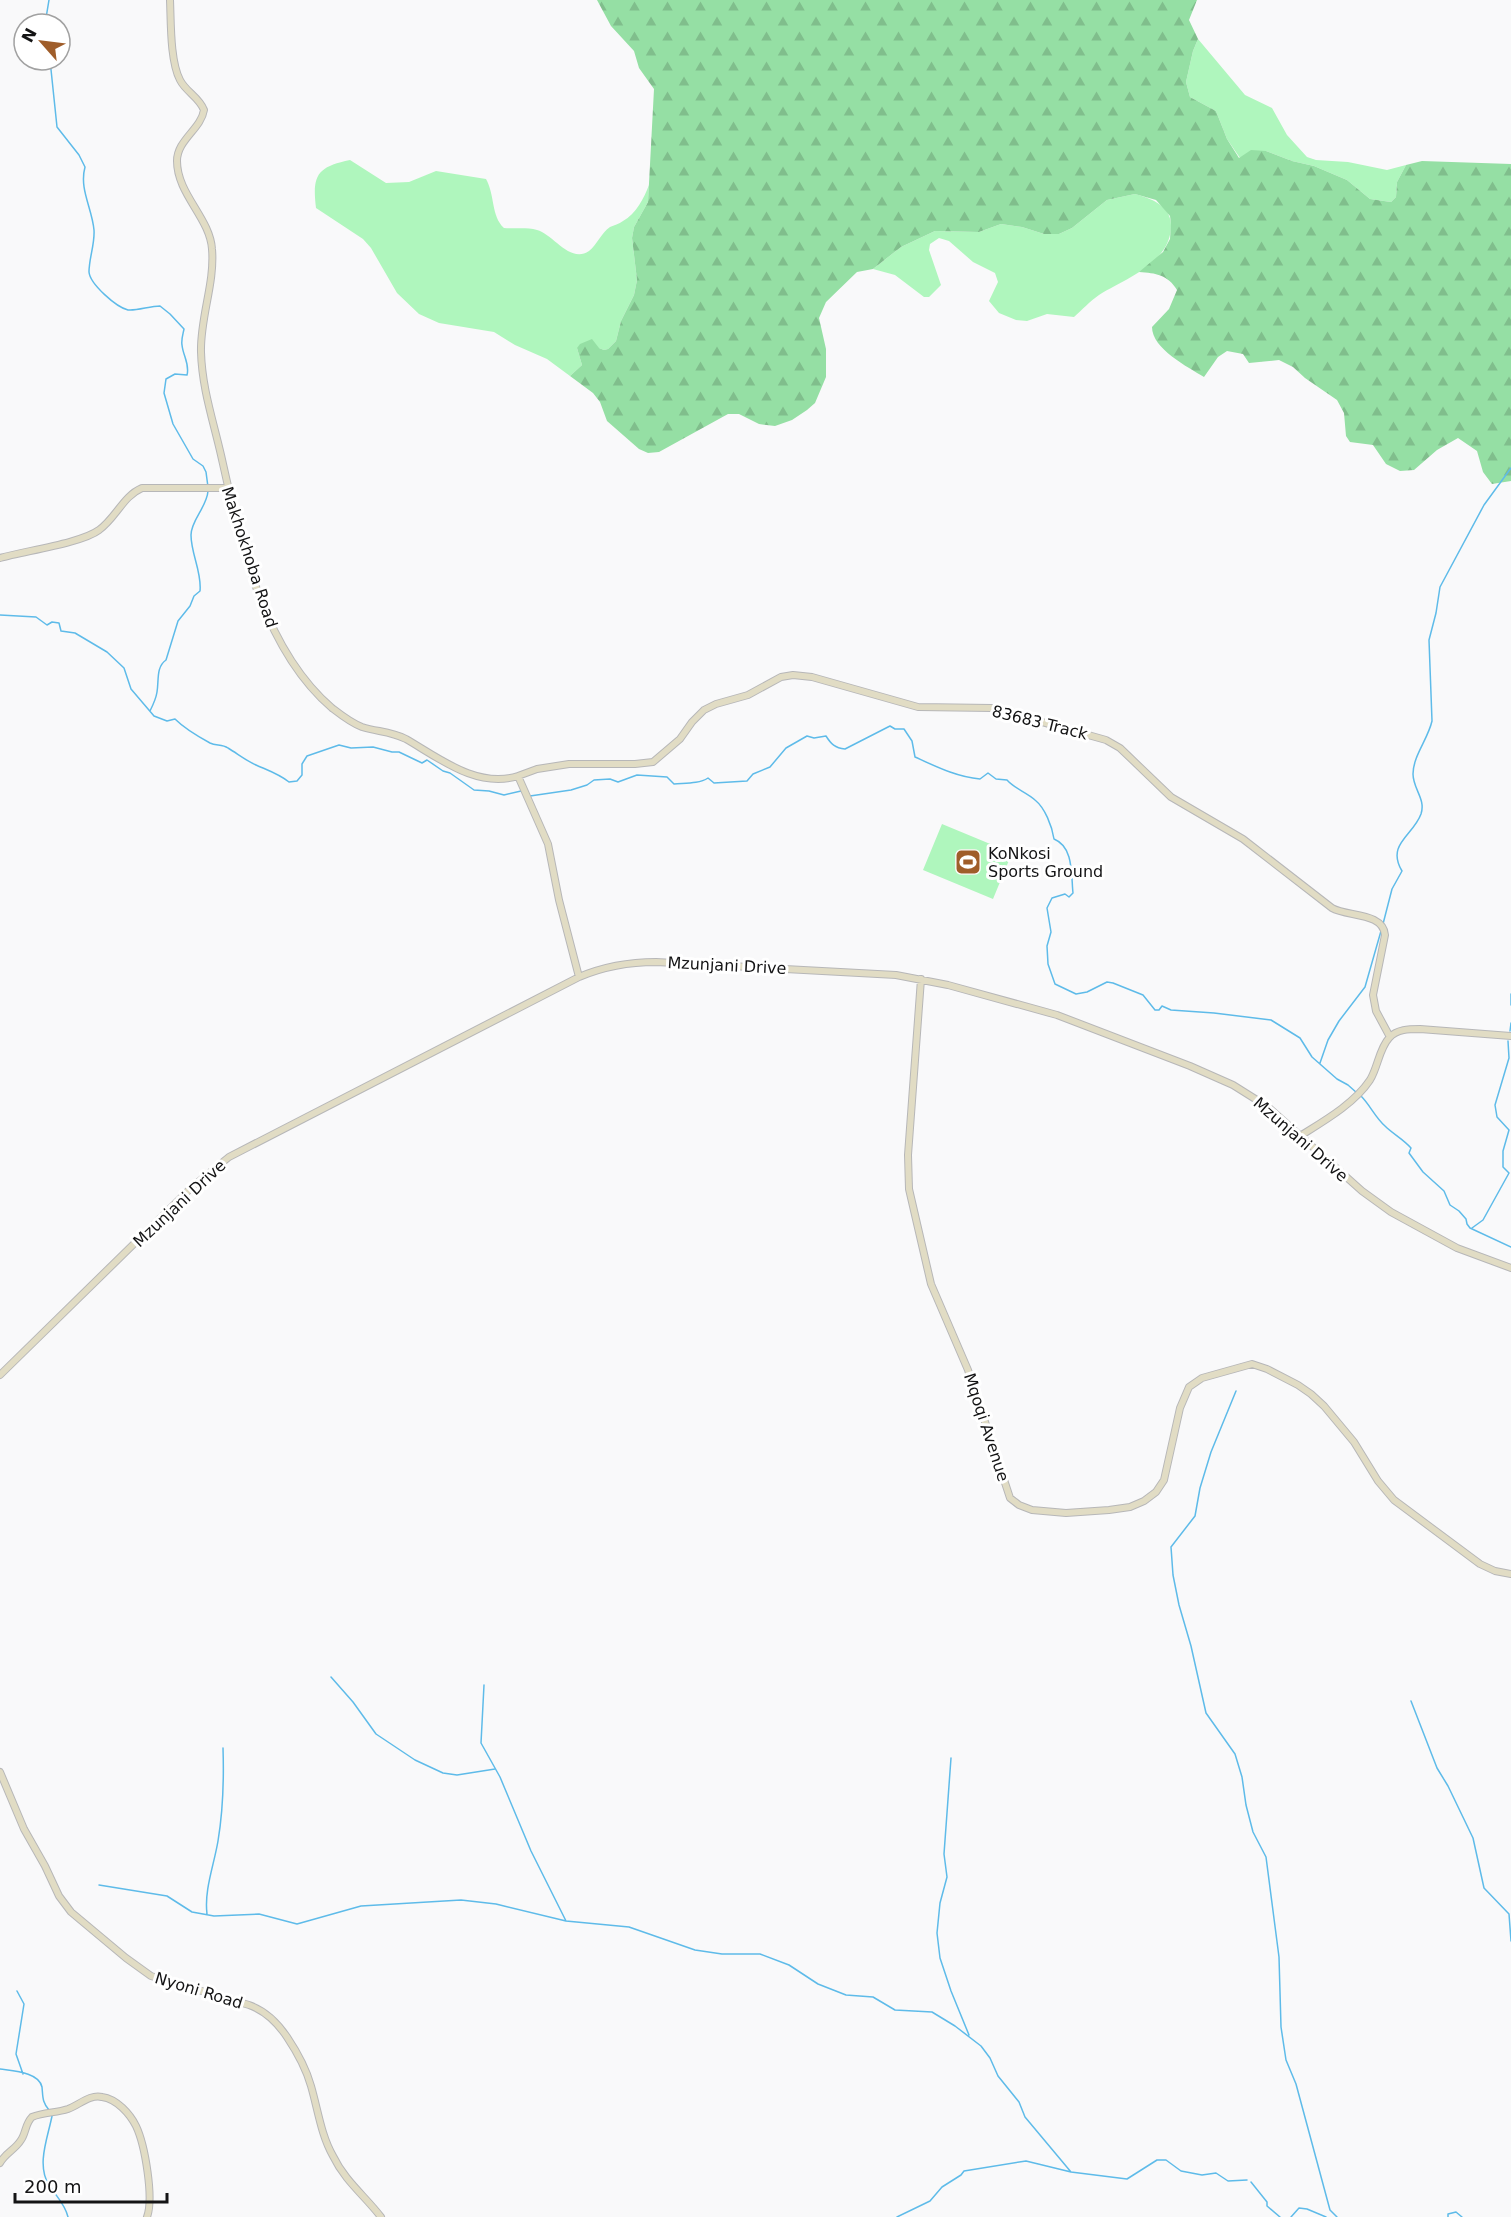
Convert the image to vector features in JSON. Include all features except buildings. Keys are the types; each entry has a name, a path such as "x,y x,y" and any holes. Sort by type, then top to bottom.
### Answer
{"street":[{"name":"Makhokhoba Road","path":"170,0 178,78 200,102 204,110 201,119 182,146 177,161 184,185 209,234 212,247 212,268 201,337 202,364 209,411 227,488 270,623 288,657 320,697 341,715 357,724 397,735 441,761 466,772 495,779 509,779 518,776"},
{"path":"0,558 92,534 108,522 132,494 142,488 227,488"},
{"name":"83683 Track","path":"518,776 537,769 569,764 653,762 680,739 704,710 716,704 748,695 776,679 793,675 826,680 918,707 998,709 1062,729 1098,737 1120,747 1174,800 1243,839 1332,908 1340,913 1360,916 1380,923 1385,934 1373,995 1376,1011 1390,1037"},
{"path":"518,776 548,844 559,900 579,977"},
{"name":"Mzunjani Drive","path":"0,1375 186,1193 221,1162 235,1153 579,977 615,965 656,962 880,974 921,979 1057,1015 1217,1077 1260,1102 1362,1191 1393,1213 1457,1248 1511,1268"},
{"name":"Mqoqi Avenue","path":"921,979 908,1155 909,1189 931,1284 968,1370 1010,1498 1019,1505 1032,1510 1059,1513 1109,1510 1130,1507 1144,1501 1156,1492 1164,1480 1180,1408 1189,1387 1202,1378 1252,1364 1298,1385 1323,1406 1354,1442 1378,1481 1397,1502 1480,1564 1511,1574"},
{"path":"1300,1136 1365,1087 1390,1037 1400,1031 1408,1029 1511,1036"},
{"name":"Nyoni Road","path":"0,1772 24,1829 59,1896 71,1912 126,1959 151,1976 261,2009 273,2019 293,2046 307,2072 326,2141 333,2156 348,2182 381,2217"},
{"path":"0,2163 21,2140 28,2121 32,2117 69,2109 93,2097 105,2097 126,2112 138,2132 150,2192 147,2217"}],"green space":[{"path":"597,0 1197,0 1189,20 1198,39 1186,82 1190,97 1216,111 1227,139 1239,158 1251,150 1266,151 1314,166 1347,180 1370,199 1391,202 1396,197 1397,182 1406,165 1422,161 1511,164 1511,481 1492,484 1483,472 1477,451 1458,438 1437,450 1414,470 1400,471 1386,464 1373,445 1350,442 1346,436 1344,413 1337,400 1293,367 1279,360 1249,363 1243,354 1227,351 1218,357 1204,377 1181,363 1158,343 1152,327 1169,309 1177,290 1170,281 1161,276 1139,272 1163,252 1170,239 1170,216 1156,200 1135,194 1107,200 1072,228 1059,234 1044,234 1022,227 1001,224 979,232 935,231 901,247 873,269 857,272 826,302 819,318 826,349 826,377 815,403 807,410 792,420 775,426 759,424 739,414 728,414 659,452 648,453 639,449 607,421 600,402 593,393 570,376 582,365 577,348 580,344 592,339 599,348 604,350 616,341 621,321 634,295 637,280 632,238 634,227 648,202 654,89 639,68 634,51 611,26"},
{"path":"1198,39 1245,95 1272,108 1287,135 1307,157 1387,170 1406,165 1397,182 1396,197 1391,202 1370,199 1347,180 1314,166 1266,151 1240,158 1227,139 1216,111 1190,97 1186,82"},
{"path":"350,160 386,183 409,182 436,171 486,179 497,218 504,228 537,230 575,254 589,251 610,227 628,218 636,210 649,185 648,202 634,227 632,238 637,280 634,295 621,321 616,341 604,350 577,348 582,365 570,376 547,359 515,345 494,332 439,323 419,314 397,293 371,248 363,239 316,208 315,188 319,174 330,166"},
{"path":"1135,194 1158,203 1170,217 1169,238 1164,249 1146,268 1099,295 1074,317 1047,314 1027,321 1016,320 999,313 989,301 998,282 995,273 973,262 949,241 939,238 930,244 929,250 941,285 929,297 924,297 895,275 873,269 901,247 935,231 979,232 1001,224 1022,227 1044,234 1059,234 1072,228 1107,200"},
{"name":"KoNkosi Sports Ground","path":"942,824 1012,853 993,899 923,870"}],"waterway":[{"path":"47,12 49,0"},
{"path":"51,72 57,127 79,155 85,167 85,191 94,230 89,267 90,277 104,294 123,308 132,310 160,306 184,329 182,343 188,367 187,375 175,374 166,379 164,393 173,424 193,459 203,466 208,487"},
{"path":"1383,924 1392,889 1402,871 1398,862 1399,847 1417,822 1422,809 1413,774 1415,761 1432,721 1429,640 1440,587 1484,505 1511,468"},
{"path":"150,711 157,695 159,670 166,660 178,621 190,606 194,596 200,591 191,535 208,491"},
{"path":"0,615 36,617 47,625 52,622 59,623 61,631 75,633 107,652 124,668 131,689 154,716 167,721 175,719 210,743 226,747 289,782 297,781 302,775 302,764 307,756 339,745 351,748 373,747 399,752 422,763 427,760 474,790 504,795 521,791"},
{"path":"530,796 571,790 594,780 610,779 618,782 637,775 667,777 674,784 696,782 708,778 714,783 747,781 753,774 770,767 786,748 807,736 814,738 826,736 834,745 845,749 890,726 895,729 904,729 912,741 915,757 963,776 980,779 988,773 996,779 1007,780 1039,803 1045,812 1054,839 1065,848 1068,855 1073,893 1069,897 1065,894 1052,898 1047,908 1051,932 1047,946 1048,964 1055,984 1076,994 1087,992 1107,982 1143,995 1155,1010 1159,1010 1162,1006 1171,1010 1271,1020 1300,1038 1312,1057 1357,1093"},
{"path":"1320,1063 1328,1040 1339,1021 1365,987 1381,931"},
{"path":"1511,994 1511,1005"},
{"path":"1510,1031 1511,1023"},
{"path":"1472,1228 1483,1220 1509,1173 1503,1167 1503,1151 1509,1130 1497,1117 1495,1105 1509,1058 1508,1041"},
{"path":"1361,1096 1381,1122 1411,1148 1409,1153 1423,1172 1444,1191 1450,1205 1466,1219 1470,1228 1511,1247"},
{"path":"1236,1391 1211,1452 1200,1488 1195,1516 1171,1547 1173,1575 1206,1713 1235,1754 1253,1832 1266,1857 1279,1957 1281,2027 1286,2060 1296,2084 1330,2210 1337,2217"},
{"path":"331,1677 376,1734 415,1760 443,1773 457,1775 495,1769"},
{"path":"484,1685 481,1743 500,1777 531,1851 566,1921 629,1927 695,1950 722,1954 760,1954 789,1965 818,1984 846,1995 873,1997 895,2010 932,2012 981,2046 990,2058 998,2076 1019,2102 1025,2117 1071,2172"},
{"path":"1411,1701 1437,1768 1473,1838 1484,1888 1509,1914 1511,1941"},
{"path":"207,1914 208,1887 221,1818 223,1748"},
{"path":"951,1758 944,1854 947,1877 940,1903 937,1933 940,1958 969,2035"},
{"path":"99,1885 167,1896 192,1912 214,1916 259,1914 297,1924 361,1906 461,1900 496,1904 566,1921"},
{"path":"17,1991 24,2004 16,2054 23,2074"},
{"path":"0,2069 25,2073 36,2078 40,2082 44,2102 49,2110"},
{"path":"52,2116 44,2151 43,2169 49,2185 63,2204 68,2217"},
{"path":"897,2217 930,2201 942,2187 964,2171 1026,2161 1071,2172 1127,2179 1157,2160 1166,2160 1181,2171 1202,2175 1216,2173 1228,2181 1247,2180"},
{"path":"1251,2182 1267,2202 1267,2206 1280,2217"},
{"path":"1291,2217 1299,2208 1326,2217"},
{"path":"1448,2217 1448,2214 1456,2212 1462,2217"}],"place":[{"name":"KoNkosi Sports Ground","path":"968,862"}]}
